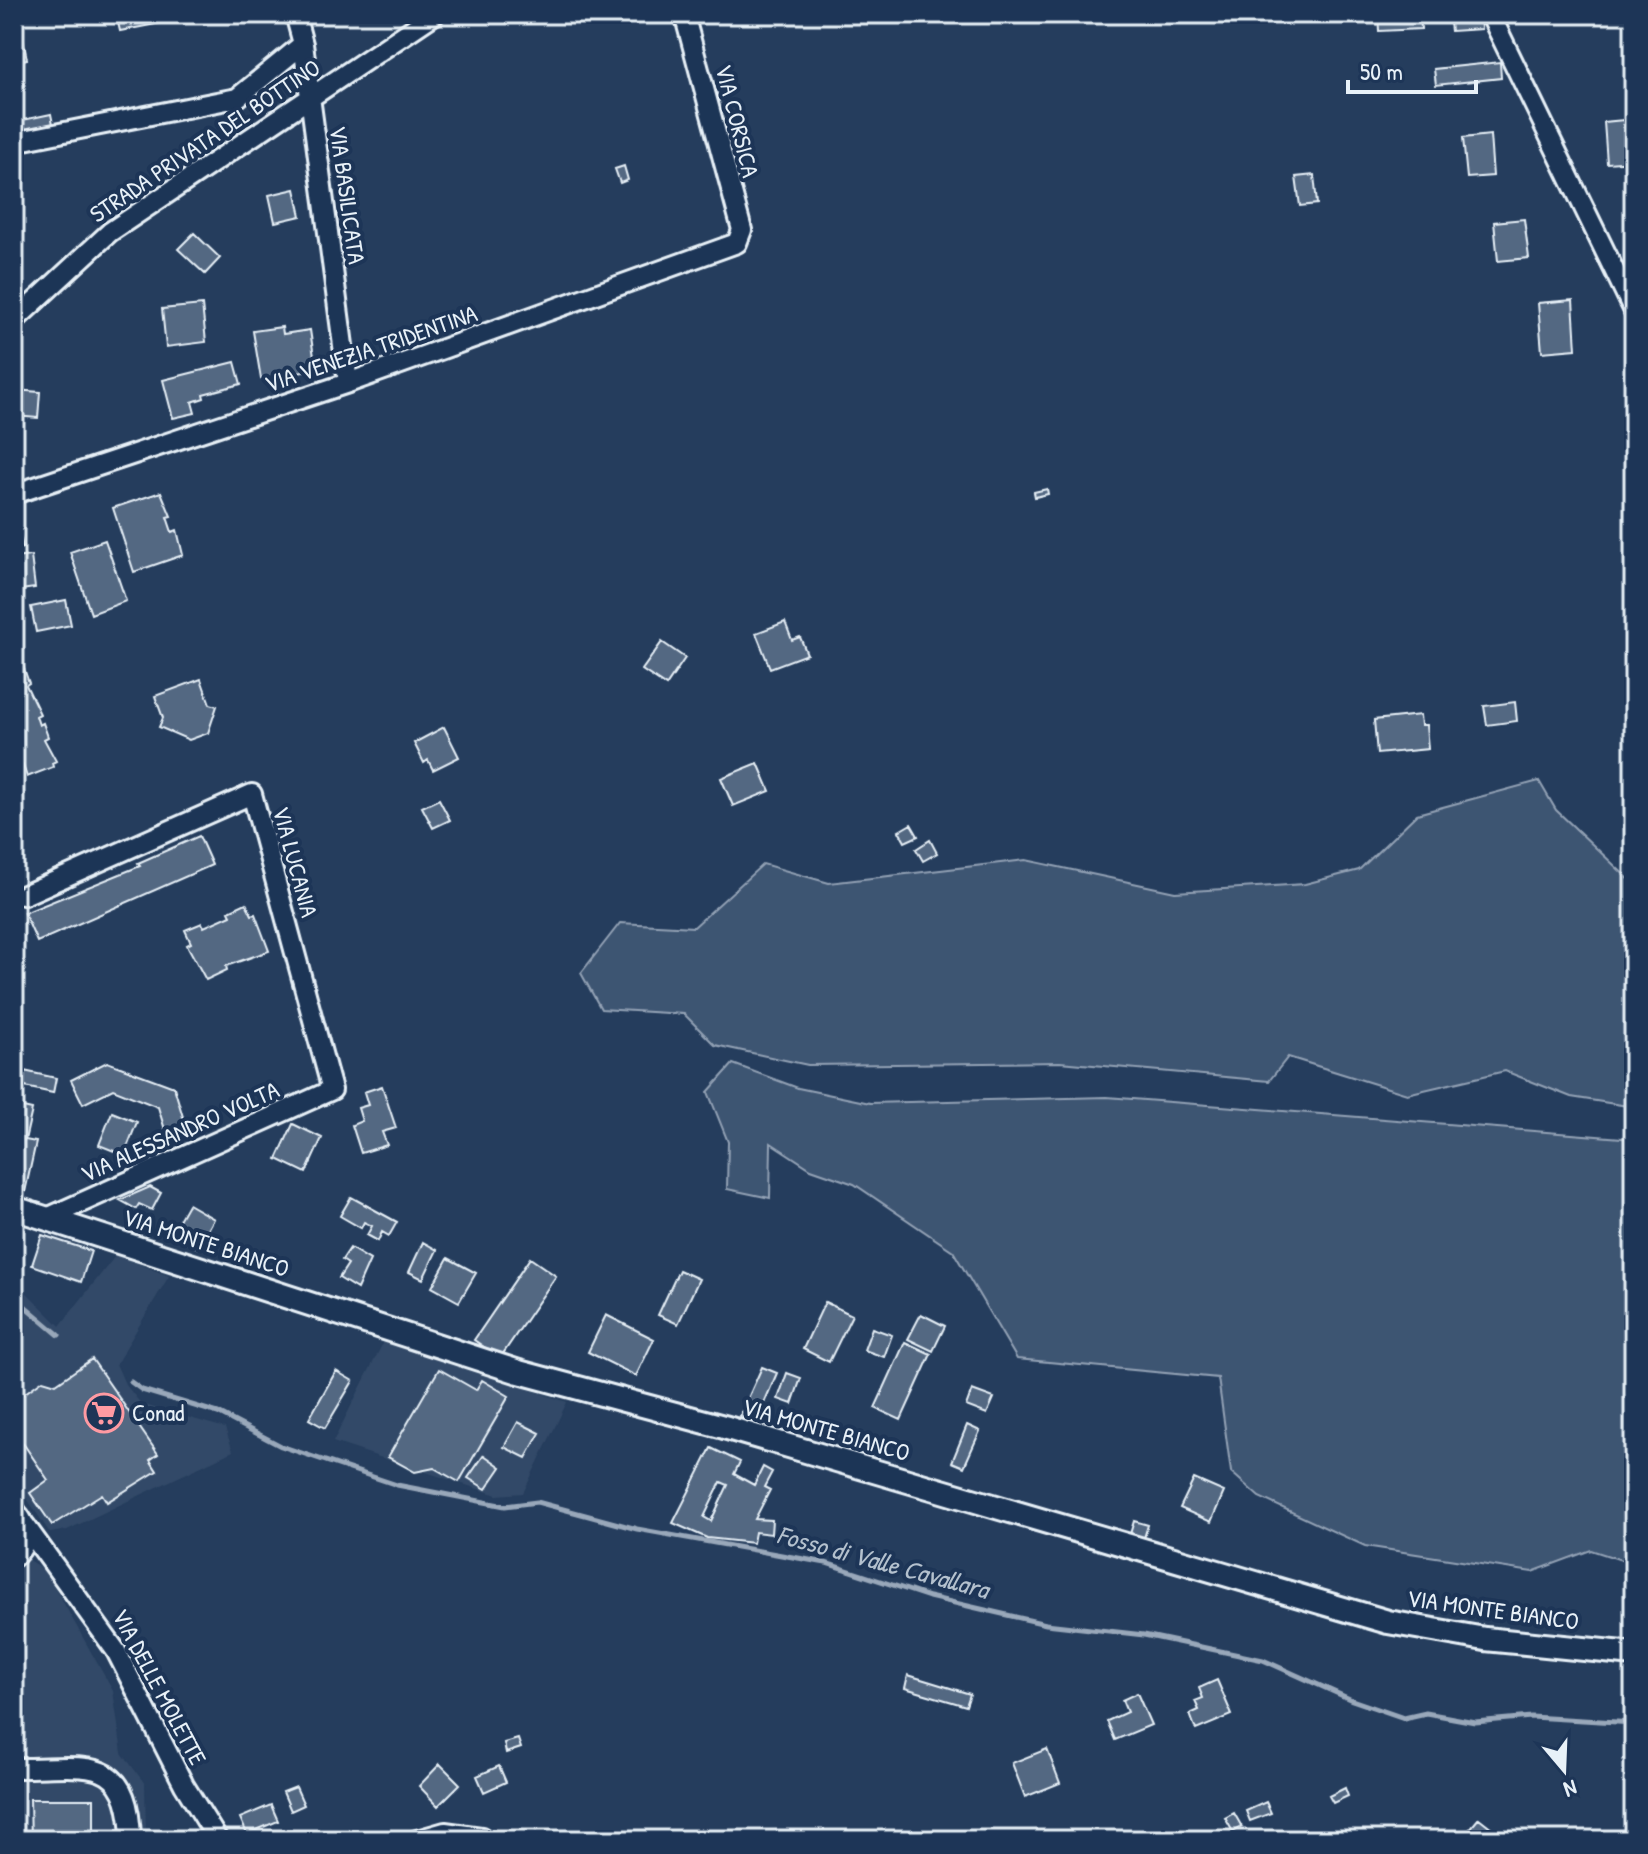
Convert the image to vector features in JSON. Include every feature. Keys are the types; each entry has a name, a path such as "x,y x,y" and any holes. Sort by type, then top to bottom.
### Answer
{"main road":[{"name":"VIA MONTE BIANCO","path":"14,1208 519,1372 724,1427 1388,1622 1485,1639 1634,1654"}],"street":[{"name":"VIA BASILICATA","path":"295,14 303,44 348,383"},
{"name":"STRADA PRIVATA DEL BOTTINO","path":"14,321 110,232 435,14"},
{"name":"VIA CORSICA","path":"684,14 742,230 740,240"},
{"path":"1490,14 1634,311"},
{"path":"14,142 237,98 303,44"},
{"name":"VIA VENEZIA TRIDENTINA","path":"14,494 348,383 728,248 740,240"},
{"name":"VIA LUCANIA","path":"24,895 252,794 332,1090"},
{"name":"VIA ALESSANDRO VOLTA","path":"47,1218 332,1090"},
{"path":"18,1514 25,1545 17,1555 52,1561"},
{"name":"VIA DELLE MOLETTE","path":"18,1514 94,1617 128,1671 184,1785 218,1840"},
{"path":"14,1768 90,1769 110,1775 119,1783 127,1800 131,1840"},
{"path":"417,1840 445,1832 481,1837"}],"shaded area":[{"path":"1539,781 1556,810 1634,884 1634,1107 1571,1097 1505,1071 1407,1094 1288,1057 1269,1081 1060,1062 808,1065 715,1045 684,1014 601,1009 581,973 620,923 694,927 763,864 829,883 1026,860 1175,892 1305,884 1359,870 1417,814"},
{"path":"733,1064 798,1088 870,1103 1107,1097 1634,1139 1634,1564 1591,1550 1532,1572 1365,1546 1259,1497 1231,1472 1218,1378 1017,1359 953,1251 854,1184 811,1169 771,1143 770,1198 727,1189 728,1142 708,1092"},
{"path":"116,1255 169,1276 116,1364 125,1384 141,1404 225,1428 233,1451 67,1530 50,1533 14,1479 14,1280 60,1326"},
{"path":"384,1341 567,1402 523,1493 497,1495 333,1442"},
{"path":"14,1550 46,1572 113,1691 122,1753 145,1784 146,1840 14,1840"}],"building":[{"path":"116,14 159,14 161,23 120,31"},
{"path":"1378,14 1420,14 1421,29 1379,31"},
{"path":"1449,14 1480,14 1481,29 1451,31"},
{"path":"19,21 27,59 14,62 14,22"},
{"path":"1500,62 1501,78 1436,85 1434,69"},
{"path":"51,114 53,124 46,125 47,130 30,134 29,129 20,131 18,121"},
{"path":"1634,119 1634,161 1607,163 1604,122"},
{"path":"1490,135 1493,176 1467,178 1463,138"},
{"path":"624,166 628,180 620,183 615,169"},
{"path":"1314,175 1317,204 1300,206 1296,177"},
{"path":"295,189 301,216 275,222 269,195"},
{"path":"1524,219 1529,258 1498,261 1494,222"},
{"path":"194,233 220,258 205,274 178,249"},
{"path":"1573,300 1576,349 1542,352 1538,303"},
{"path":"202,305 206,342 166,347 162,309"},
{"path":"282,327 283,334 310,330 316,370 261,379 253,331"},
{"path":"235,362 241,384 203,394 204,398 192,402 195,413 173,418 163,380"},
{"path":"14,390 40,392 38,418 14,416"},
{"path":"1047,489 1048,494 1035,497 1034,492"},
{"path":"161,492 171,516 167,517 172,532 177,530 183,555 134,572 113,508"},
{"path":"17,521 23,548 14,550 14,522"},
{"path":"105,540 126,601 91,614 70,552"},
{"path":"31,556 35,588 14,591 14,558"},
{"path":"66,600 71,625 36,632 31,607"},
{"path":"785,622 792,640 800,637 807,654 770,668 756,633"},
{"path":"662,642 685,658 666,686 642,670"},
{"path":"22,663 29,683 26,685 40,714 36,716 39,725 43,723 48,737 44,739 56,761 52,763 53,767 27,777 14,740 14,666"},
{"path":"201,679 210,704 217,706 208,733 189,740 159,727 163,718 155,696"},
{"path":"1515,702 1517,721 1487,725 1484,706"},
{"path":"1420,715 1421,725 1426,725 1428,749 1377,754 1374,720"},
{"path":"444,727 459,757 433,770 428,760 424,763 414,743"},
{"path":"758,763 770,791 733,806 721,778"},
{"path":"439,799 450,820 433,828 422,807"},
{"path":"911,824 918,836 905,842 899,831"},
{"path":"199,836 212,865 37,942 24,913 140,866 138,863"},
{"path":"930,840 937,853 923,861 916,849"},
{"path":"246,903 252,915 255,914 269,951 226,966 227,970 206,980 187,945 191,943 185,930 202,923 204,927 231,915 229,911"},
{"path":"107,1062 174,1087 186,1127 166,1133 158,1107 113,1089 83,1104 71,1080"},
{"path":"24,1071 56,1078 53,1093 20,1086"},
{"path":"382,1086 396,1128 382,1132 387,1145 361,1153 352,1125 362,1121 358,1108 368,1105 364,1092"},
{"path":"14,1106 32,1110 25,1140 36,1142 25,1192 14,1189"},
{"path":"112,1112 137,1122 124,1155 99,1145"},
{"path":"293,1124 322,1138 306,1173 277,1159"},
{"path":"150,1187 161,1193 152,1210 139,1204 136,1209 120,1200"},
{"path":"351,1197 397,1222 389,1236 382,1232 378,1241 367,1235 372,1226 364,1222 361,1228 340,1216"},
{"path":"188,1204 214,1219 198,1248 171,1234"},
{"path":"42,1235 91,1251 81,1282 32,1265"},
{"path":"423,1242 437,1250 423,1279 409,1272"},
{"path":"350,1248 370,1260 357,1289 339,1278 348,1264 342,1260"},
{"path":"448,1258 476,1273 459,1302 432,1287"},
{"path":"530,1258 556,1276 500,1358 474,1340"},
{"path":"679,1270 699,1279 678,1324 658,1315"},
{"path":"825,1302 852,1315 829,1362 803,1349"},
{"path":"921,1314 945,1326 933,1351 908,1339"},
{"path":"606,1315 654,1339 636,1376 588,1352"},
{"path":"872,1328 892,1335 884,1357 864,1350"},
{"path":"905,1342 931,1354 901,1420 875,1408"},
{"path":"92,1359 158,1454 150,1460 157,1471 107,1502 102,1494 52,1525 30,1493 48,1480 14,1430 14,1401 43,1380 56,1384"},
{"path":"762,1367 777,1373 756,1422 740,1416"},
{"path":"439,1369 476,1390 482,1380 509,1396 459,1482 434,1468 415,1472 388,1457"},
{"path":"336,1371 353,1381 325,1428 309,1419"},
{"path":"787,1373 801,1378 792,1404 778,1399"},
{"path":"972,1390 994,1398 987,1414 966,1406"},
{"path":"518,1422 540,1433 526,1458 504,1447"},
{"path":"967,1425 980,1431 964,1467 952,1462"},
{"path":"711,1448 740,1462 734,1474 754,1485 763,1467 772,1472 764,1487 770,1490 755,1519 772,1520 771,1534 755,1532 753,1543 707,1538 673,1523","holes":["721,1482 728,1485 711,1521 704,1517"]},
{"path":"484,1455 501,1467 486,1489 468,1478"},
{"path":"1194,1479 1224,1492 1211,1522 1180,1508"},
{"path":"1134,1521 1148,1525 1144,1538 1130,1534"},
{"path":"908,1675 970,1694 966,1706 905,1688"},
{"path":"1217,1680 1232,1715 1196,1730 1190,1714 1199,1710 1195,1701 1203,1698 1199,1688"},
{"path":"1137,1693 1151,1725 1115,1740 1107,1721 1127,1712 1122,1700"},
{"path":"518,1739 521,1748 506,1753 504,1743"},
{"path":"1047,1749 1060,1783 1025,1797 1012,1763"},
{"path":"440,1764 460,1784 438,1806 419,1786"},
{"path":"499,1766 506,1782 484,1792 477,1776"},
{"path":"296,1787 304,1805 291,1811 283,1792"},
{"path":"1345,1788 1348,1796 1333,1803 1329,1796"},
{"path":"30,1799 94,1799 94,1840 31,1840"},
{"path":"1266,1802 1271,1813 1250,1821 1246,1811"},
{"path":"271,1805 278,1821 247,1834 240,1818"},
{"path":"1234,1813 1242,1827 1233,1832 1225,1818"},
{"path":"1479,1818 1493,1829 1484,1840 1468,1840 1464,1836"},
{"path":"536,1833 540,1840 523,1840"}],"waterway":[{"name":"Fosso di Valle Cavallara","path":"14,1297 59,1335"},
{"name":"Fosso di Valle Cavallara","path":"131,1382 142,1390 218,1413 281,1446 397,1485 505,1506 537,1502 637,1529 826,1563 929,1597 1046,1624 1144,1635 1263,1660 1352,1700 1404,1718 1426,1713 1475,1722 1531,1717 1634,1723"}],"place":[{"name":"Conad","path":"104,1413"}]}
